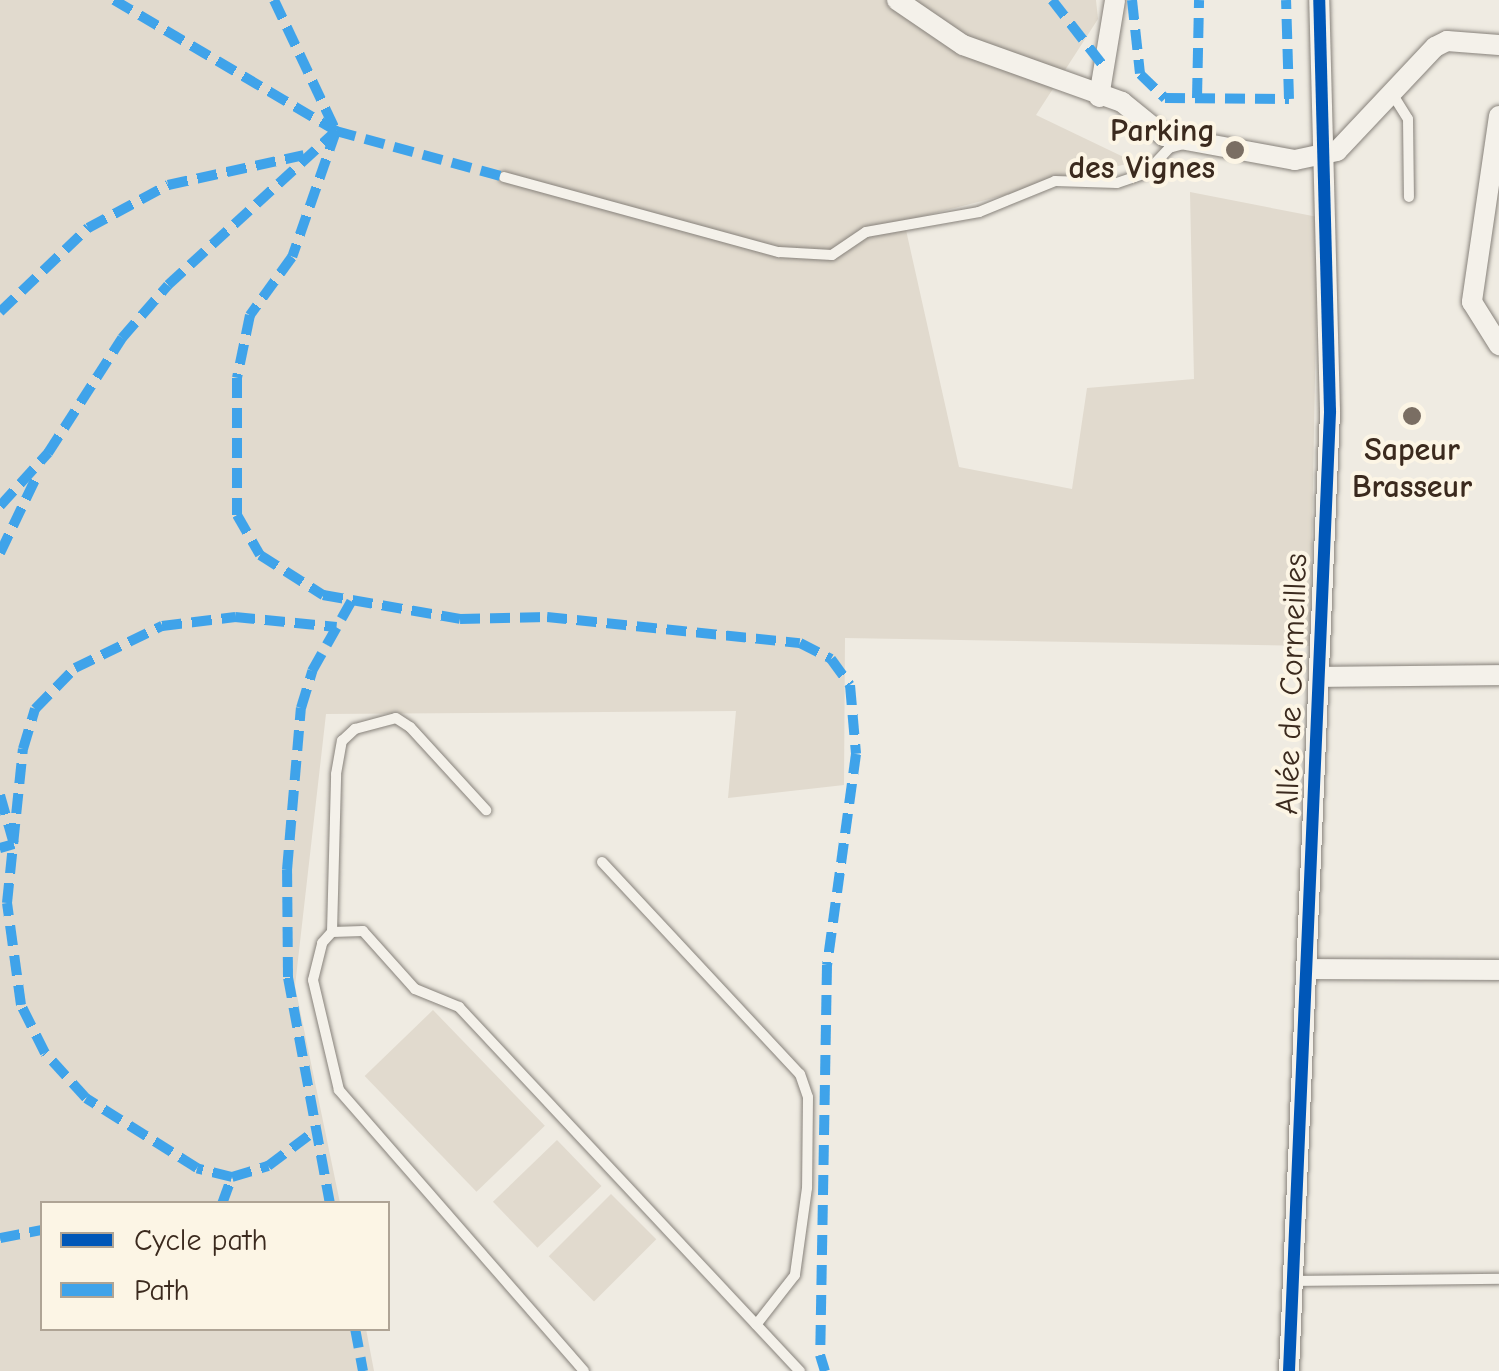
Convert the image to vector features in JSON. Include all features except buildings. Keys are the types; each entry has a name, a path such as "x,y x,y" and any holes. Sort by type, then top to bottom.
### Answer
{"street":[{"path":"897,0 963,45 1099,97 1122,102 1164,136 1296,160 1337,151 1447,40 1499,45"},
{"path":"1099,97 1115,0"},
{"name":"Allée de Cormeilles","path":"1289,1371 1309,969 1331,366 1318,0"},
{"path":"1499,116 1472,302 1499,345"},
{"path":"1320,677 1499,674"},
{"path":"1309,969 1499,970"}],"lane":[{"path":"1393,95 1408,119 1409,197"},
{"path":"504,177 779,252 832,256 866,232 980,212 1056,181 1117,184 1146,173 1169,148 1194,142"},
{"path":"486,810 410,727 396,718 356,729 342,741 336,774 332,932 322,943 313,980 339,1090 584,1371"},
{"path":"602,862 800,1074 808,1097 806,1188 795,1275 756,1325"},
{"path":"332,932 363,930 415,989 459,1006 800,1371"},
{"path":"1295,1281 1499,1279"}],"shaded area":[{"path":"0,0 1096,0 1098,19 1036,115 1134,162 904,221 959,467 1072,489 1087,388 1194,379 1190,192 1318,217 1310,646 845,638 844,785 728,798 736,711 326,714 295,986 340,1201 40,1201 40,1331 366,1331 374,1371 0,1371"},
{"path":"433,1010 545,1126 477,1192 365,1076"},
{"path":"557,1140 601,1186 537,1248 493,1202"},
{"path":"611,1194 656,1239 594,1301 549,1256"}],"marked path":[{"path":"114,0 336,131 504,177"},
{"path":"274,0 336,131"},
{"path":"1052,0 1105,68"},
{"path":"1132,0 1140,74 1165,98 1289,99 1286,0"},
{"path":"1197,98 1199,0"},
{"path":"336,131 292,257 250,315 237,378 237,515 260,555 323,595 460,619 547,617 800,643 831,659 850,685 856,754 827,965 820,1355 825,1371"},
{"path":"0,506 48,453 122,338 168,285 336,131"},
{"path":"0,312 88,228 168,185 304,155"},
{"path":"0,553 35,480"},
{"path":"329,1201 288,977 287,870 301,708 312,671 352,600"},
{"path":"232,1177 197,1168 86,1098 45,1053 21,1005 7,903 23,749 35,709 75,668 162,626 235,617 337,627"},
{"path":"0,795 14,844 0,848"},
{"path":"223,1201 232,1177 268,1166 316,1130"},
{"path":"0,1238 40,1230"},
{"path":"356,1331 363,1371"}],"cycle path":[{"path":"1289,1371 1330,411 1319,0"}],"place":[{"name":"Parking des Vignes","path":"1235,150"},
{"name":"Sapeur Brasseur","path":"1412,416"}]}
